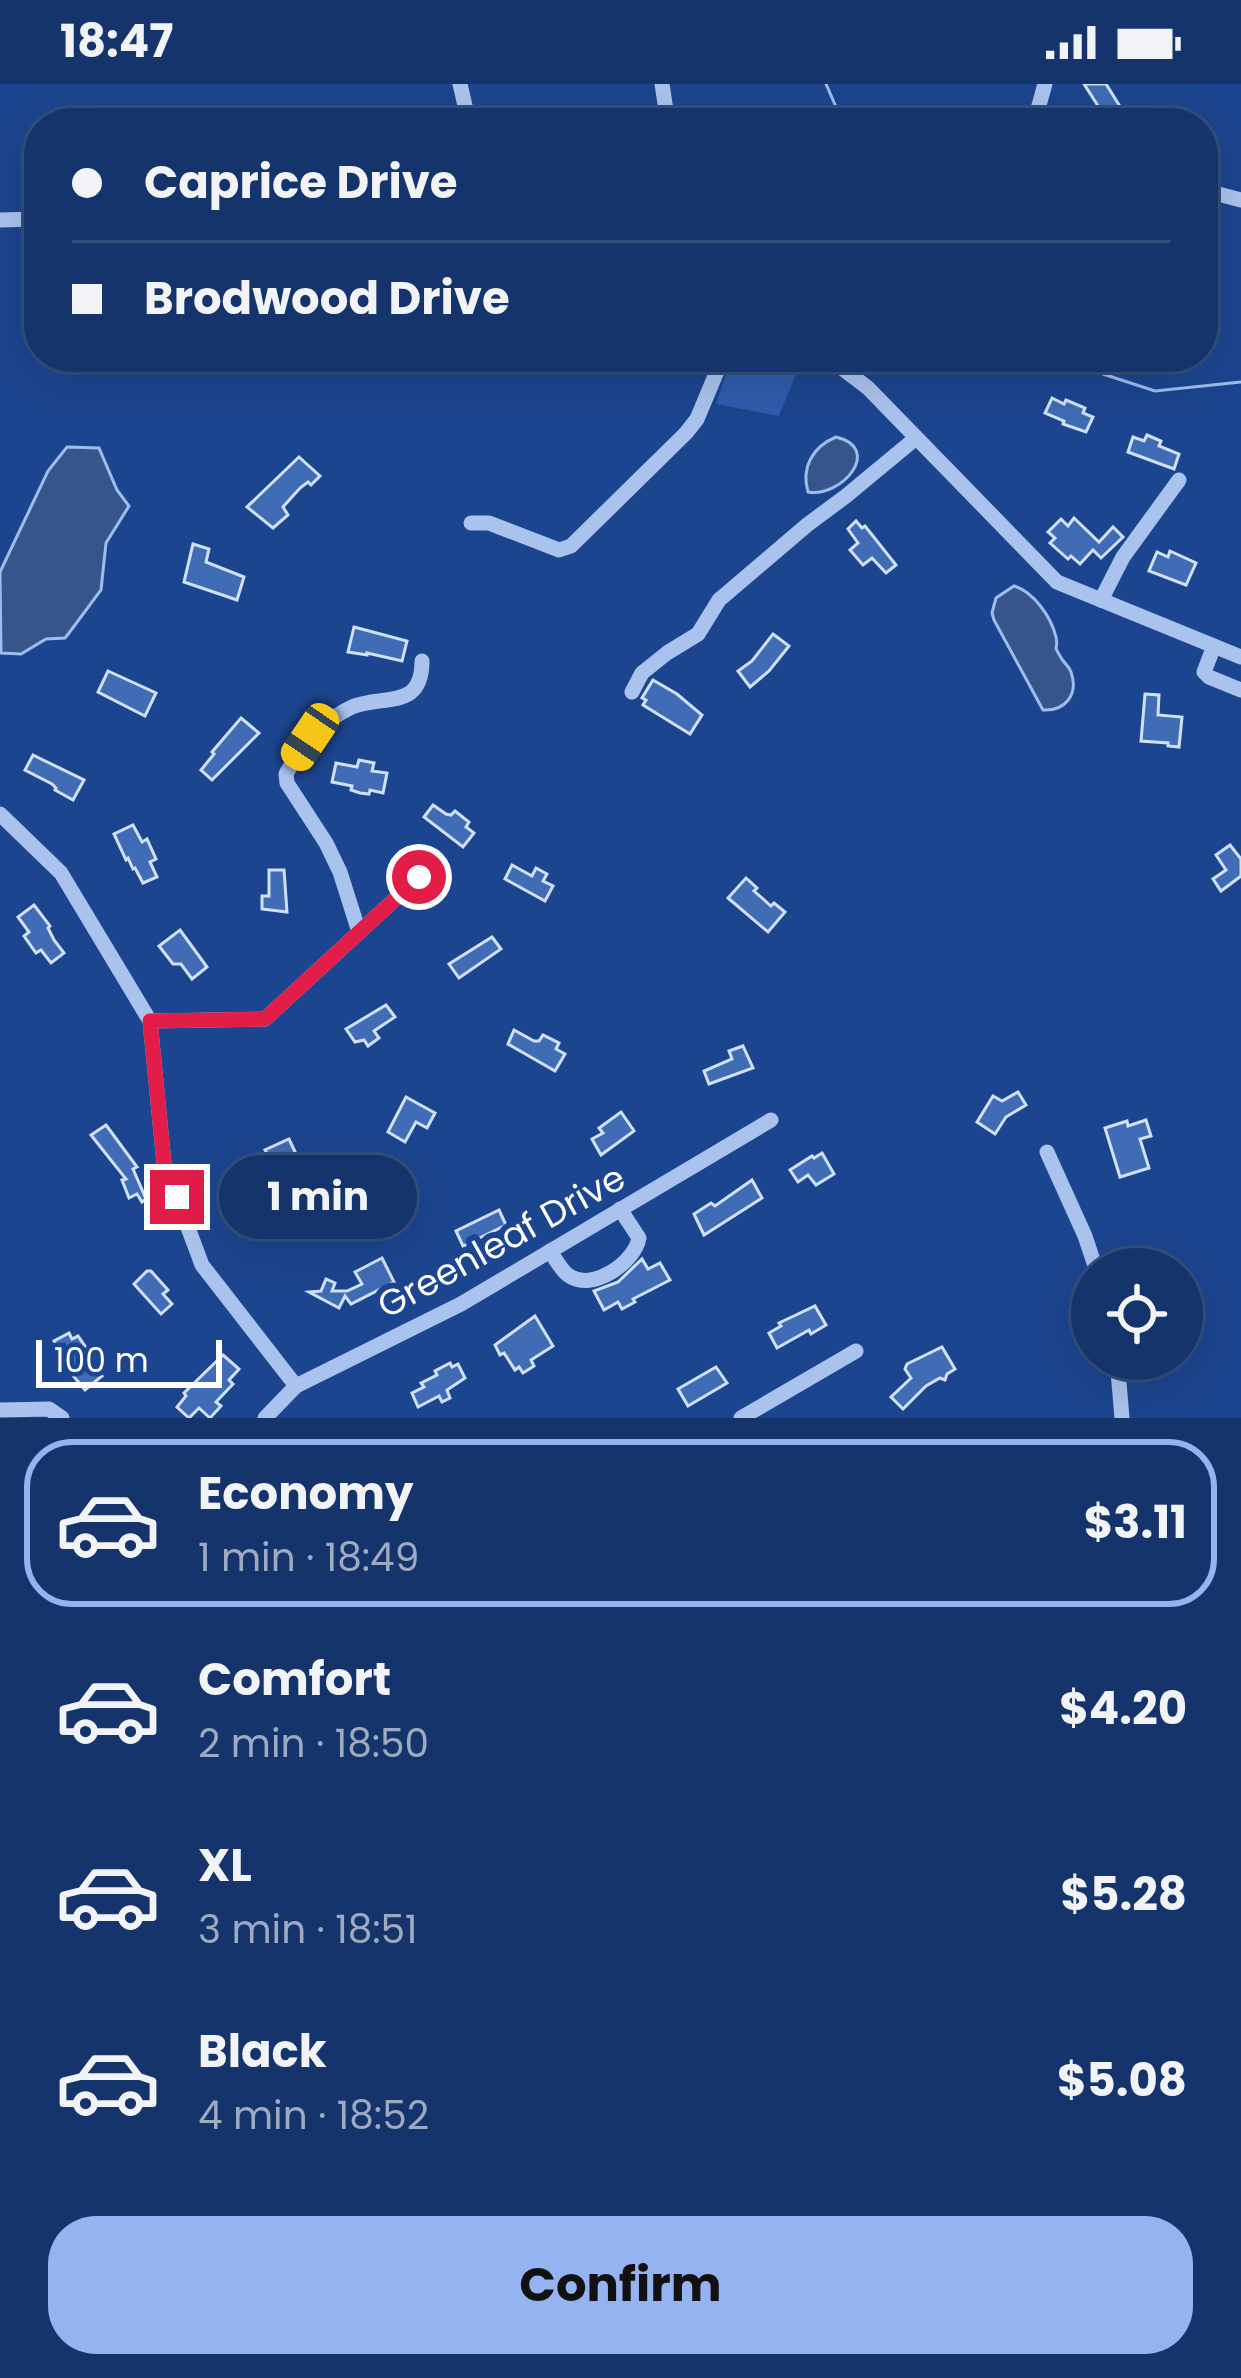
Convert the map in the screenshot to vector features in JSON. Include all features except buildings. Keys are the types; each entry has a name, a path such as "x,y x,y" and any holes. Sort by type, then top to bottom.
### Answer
{"street":[{"path":"471,523 489,523 559,550 571,546 686,434 717,372"},
{"path":"851,372 1057,582 1241,657"},
{"path":"632,692 642,674 698,634 719,600 916,438"},
{"path":"1100,600 1123,557 1180,480"},
{"path":"1214,646 1204,672 1241,690"},
{"path":"359,932 340,872 286,774 310,737 328,721 356,706 408,695 422,677 422,662"},
{"path":"0,814 61,873 150,1021 164,1163 202,1265 296,1386"},
{"path":"150,1021 265,1019 419,877"},
{"name":"Greenleaf Drive","path":"266,1418 296,1386 461,1304 771,1120"},
{"path":"1047,1152 1089,1248"},
{"path":"550,1251 575,1278 585,1280 614,1270 637,1250 639,1238 620,1209"},
{"path":"741,1418 856,1351"},
{"path":"1119,1380 1122,1418"},
{"path":"0,1410 50,1409 62,1418"}],"shaded area":[{"path":"727,372 797,372 779,416 716,404"},
{"path":"836,437 857,452 852,471 833,488 808,492 810,459"},
{"path":"67,447 99,448 129,506 106,543 101,590 65,638 46,639 21,654 1,653 0,572 48,471"},
{"path":"1014,586 1046,614 1056,650 1071,672 1071,694 1058,708 1043,710 994,620 996,598"}],"waterway":[{"path":"826,84 836,108"},
{"path":"1100,372 1155,391 1241,382"}],"route":[{"path":"177,1197 164,1163 150,1021 265,1019 419,877"}]}
